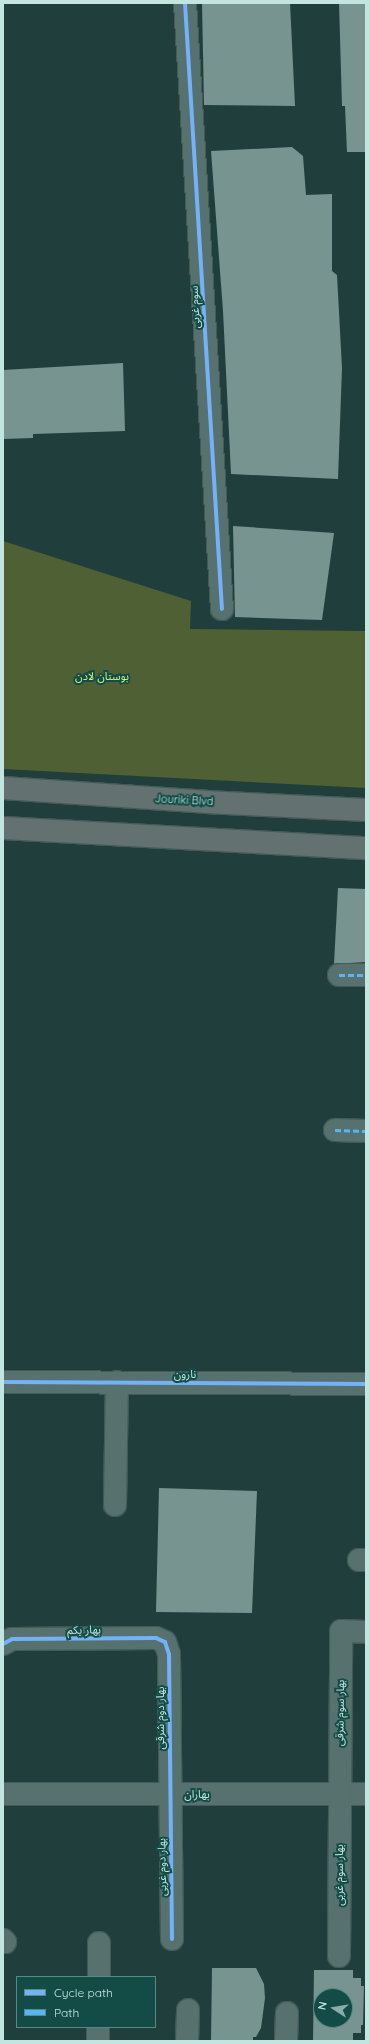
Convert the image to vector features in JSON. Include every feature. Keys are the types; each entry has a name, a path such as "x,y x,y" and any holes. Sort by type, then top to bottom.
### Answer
{"main road":[{"name":"Jouriki Blvd","path":"3,788 130,797 366,810"},
{"path":"3,828 366,848"}],"street":[{"name":"سوم غربی","path":"185,3 222,609"},
{"path":"339,975 366,975"},
{"path":"335,1130 366,1131"},
{"name":"نارون","path":"3,1382 366,1384"},
{"path":"115,1505 118,1382"},
{"name":"بهار سوم شرقی","path":"339,1794 341,1632 366,1632"},
{"name":"بهار یکم","path":"3,1644 12,1639 156,1638 165,1642"},
{"name":"بهار دوم شرقی","path":"165,1642 169,1654 170,1794"},
{"name":"بهاران","path":"3,1794 366,1794"},
{"name":"بهار دوم غربی","path":"170,1794 172,1939"},
{"name":"بهار سوم غربی","path":"339,1794 339,1956"},
{"path":"99,1943 99,1976"},
{"path":"187,2041 188,2010"},
{"path":"286,2041 287,2013"},
{"path":"98,2028 98,2041"}],"green space":[{"name":"بوستان لادن","path":"3,541 191,601 190,629 366,631 366,788 3,769"}],"building":[{"path":"202,3 290,3 295,106 204,105"},
{"path":"339,3 366,3 366,152 347,152 345,106 342,106"},
{"path":"292,147 303,156 306,195 332,194 332,271 337,275 342,368 338,479 231,474 223,311 211,151"},
{"path":"123,363 125,431 33,434 33,438 3,439 3,370"},
{"path":"233,526 334,533 322,620 235,617"},
{"path":"338,888 366,889 366,962 334,964"},
{"path":"159,1488 257,1491 252,1613 156,1612"},
{"path":"212,1968 256,1968 264,1984 265,1998 261,2028 256,2037 253,2037 253,2041 211,2041"},
{"path":"314,1970 353,1970 353,1978 361,1978 361,1986 364,1986 363,2025 361,2025 361,2033 353,2033 353,2041 313,2041 313,2028 353,2028 353,1988 314,1988"}],"marked path":[{"path":"339,975 366,975"},
{"path":"335,1130 366,1131"}],"cycle path":[{"path":"185,3 222,609"},
{"path":"3,1382 366,1384"},
{"path":"3,1644 12,1639 156,1638 165,1642 169,1654 172,1939"}]}
